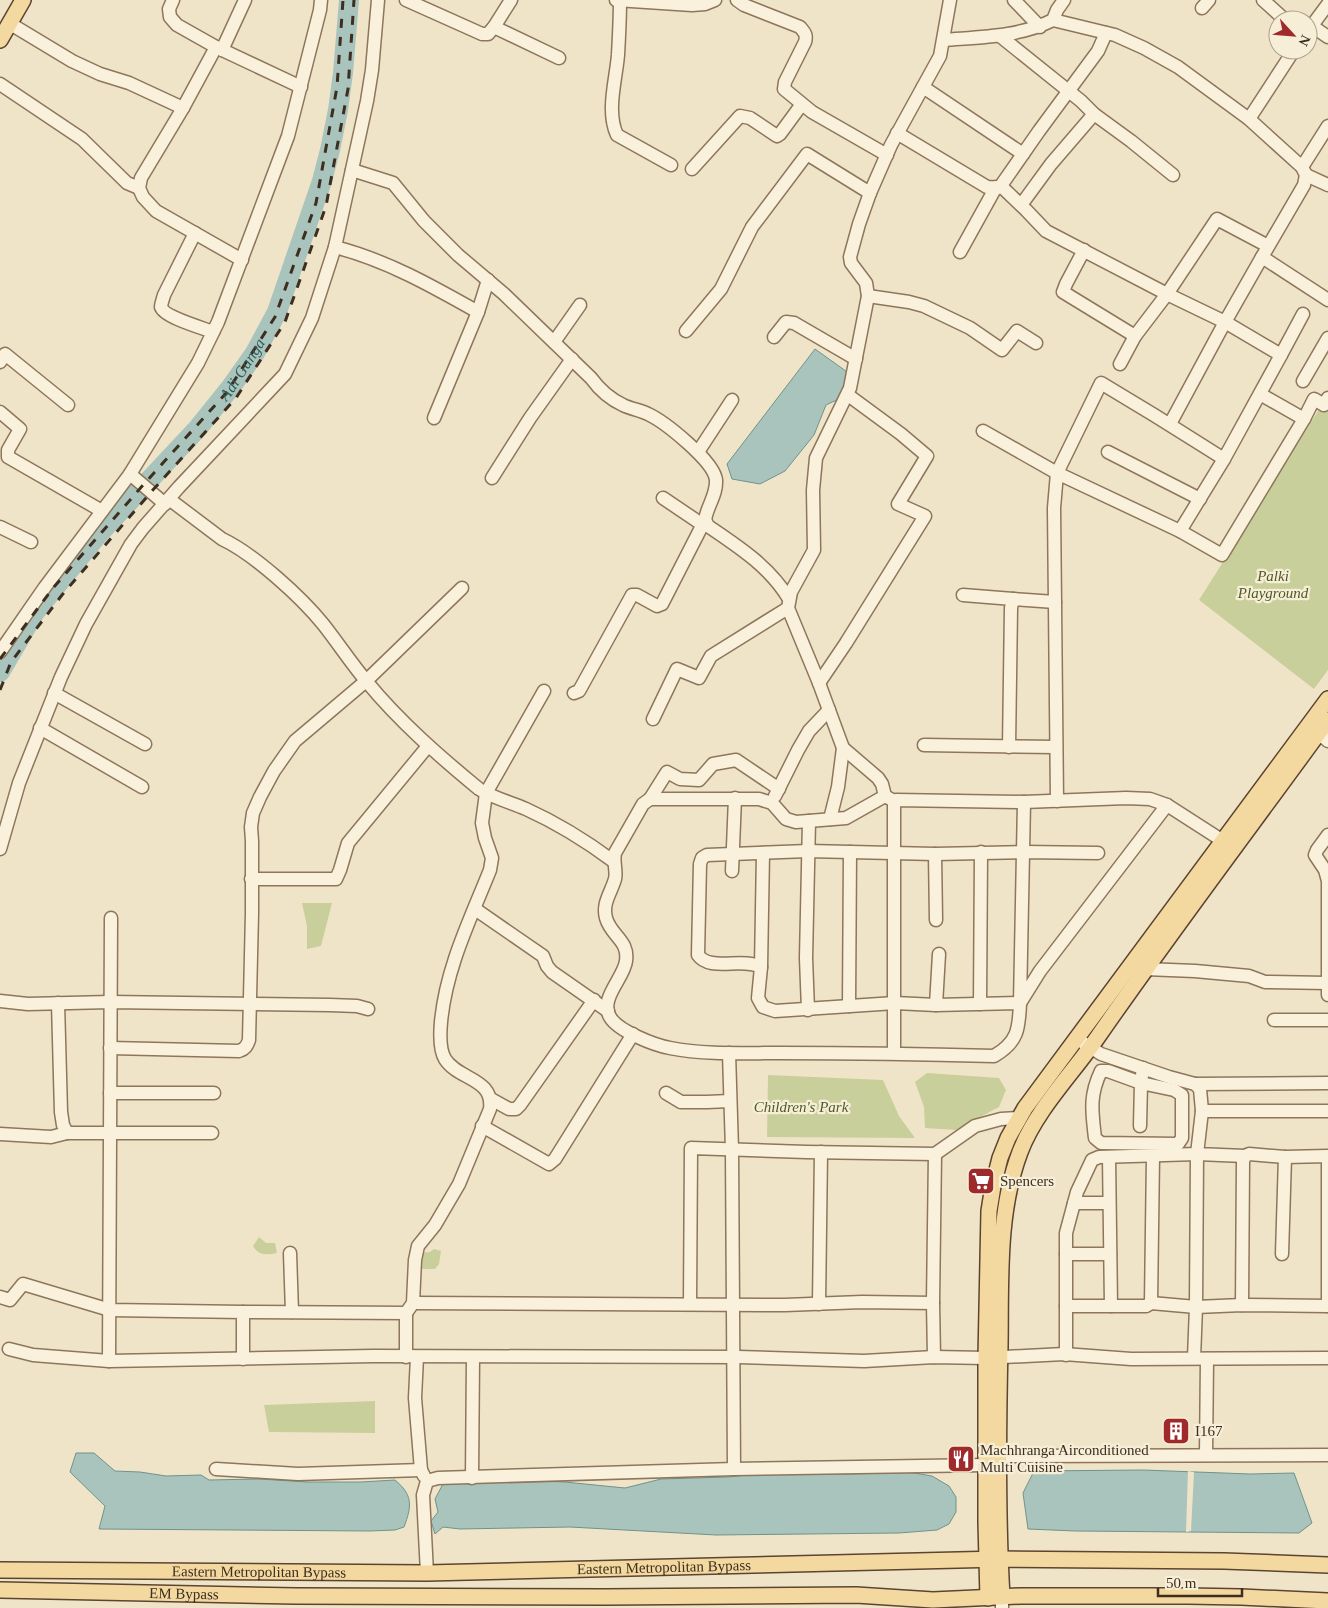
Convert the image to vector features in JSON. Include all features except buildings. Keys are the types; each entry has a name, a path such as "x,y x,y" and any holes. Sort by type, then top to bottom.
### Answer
{"main road":[{"path":"0,39 23,0"},
{"path":"993,1357 1006,1202 1020,1151 1042,1112 1145,970 1173,919 1223,841 1318,733 1328,699"},
{"path":"995,1603 992,1460 993,1357 989,1211 1000,1158 1019,1118 1076,1038 1173,919 1328,720"},
{"name":"Eastern Metropolitan Bypass","path":"0,1570 427,1573 994,1560 1224,1561 1328,1565"},
{"name":"EM Bypass","path":"0,1590 199,1594 421,1602 615,1597 856,1595 995,1603 1241,1597 1328,1600"}],"street":[{"path":"173,0 169,9 170,17 177,25 219,48 301,87"},
{"path":"138,188 245,0"},
{"path":"0,652 45,586 130,474 198,363 213,332 242,260 288,136 321,0"},
{"path":"0,849 19,783 54,693 86,624 131,544 167,501 285,374 312,318 335,247 352,170 372,70 378,0"},
{"path":"406,0 482,34 488,34 494,27 511,0"},
{"path":"672,165 617,135 613,127 612,112 618,53 619,0 692,5 705,4 715,0"},
{"path":"736,0 800,27 807,36 785,82 784,90 844,131 887,155"},
{"path":"653,720 677,669 698,678 711,656 788,604 796,582 812,556 814,550 813,490 816,458 822,442 848,394 868,296 866,283 851,263 850,258 870,193 897,133 940,56 950,0"},
{"path":"1014,0 1040,27"},
{"path":"944,40 1000,36 1040,27 1053,20 1064,0"},
{"path":"1263,0 1274,10"},
{"path":"1318,17 1328,4"},
{"path":"1053,20 1106,33 1144,48 1178,67 1249,119 1304,171 1328,185"},
{"path":"9,23 100,74 130,83 182,108"},
{"path":"494,27 559,58"},
{"path":"960,252 998,187 1098,51 1106,33"},
{"path":"1000,36 1094,114 1173,175"},
{"path":"1249,119 1287,60"},
{"path":"0,84 82,139 127,183 138,188 143,197 156,211 242,260"},
{"path":"923,87 1023,154"},
{"path":"692,169 740,116 750,118 776,136 780,134 802,104"},
{"path":"1021,205 1051,164 1094,114"},
{"path":"1170,424 1225,322 1304,185 1304,171 1328,126"},
{"path":"897,133 987,187 998,187 1021,205 1046,231 1166,294 1225,322 1281,355"},
{"path":"686,330 721,289 752,227 807,154 870,193"},
{"path":"352,170 393,183 424,220 458,255 504,294 572,359 591,378 599,390 622,405 649,415 698,452 709,464 716,477 714,495 704,522 662,604 658,606 637,595 632,595 579,691 574,693"},
{"path":"1120,364 1135,336 1217,218 1266,252 1328,300"},
{"path":"195,233 164,295 161,306 162,310 169,315 213,332"},
{"path":"335,247 361,254 416,278 478,312"},
{"path":"1084,250 1063,292 1135,336"},
{"path":"434,418 478,312 488,280"},
{"path":"868,296 924,306 970,328 1002,350 1017,331 1036,343"},
{"path":"554,342 580,306"},
{"path":"1180,531 1224,458 1303,314"},
{"path":"774,337 786,322 794,323 856,359"},
{"path":"1303,380 1328,338"},
{"path":"0,362 5,354 68,405"},
{"path":"492,478 530,418 572,359"},
{"path":"1057,801 1054,508 1057,472 1101,384 1224,458"},
{"path":"819,683 925,516 898,504 927,456 848,394"},
{"path":"1260,394 1304,419"},
{"path":"983,431 1057,472 1180,531 1222,555 1304,419 1314,399 1324,405 1328,398"},
{"path":"698,452 732,400"},
{"path":"0,412 20,429 8,450 8,457 102,511"},
{"path":"1108,452 1200,499"},
{"path":"130,474 266,568 322,622 366,681 406,726 486,793 526,809 556,824 587,842 613,861"},
{"path":"663,498 704,522 761,563 782,588 843,748 838,787 830,819"},
{"path":"0,527 30,542"},
{"path":"110,1048 239,1051 244,1050 248,1046 252,879 251,827 253,813 274,771 295,741 366,681 462,588"},
{"path":"963,595 1055,602"},
{"path":"1009,747 1010,608 1012,599"},
{"path":"427,1573 423,1495 424,1476 415,1398 410,1308 415,1260 418,1246 435,1225 459,1184 490,1109 491,1099 489,1094 479,1084 450,1065 444,1058 440,1034 447,986 458,947 490,870 492,858 482,823 486,793 544,691"},
{"path":"54,693 145,744"},
{"path":"772,803 809,731 829,710"},
{"path":"40,728 142,786"},
{"path":"924,745 1056,747"},
{"path":"252,879 336,879 348,843 428,746"},
{"path":"843,748 878,778 889,798 893,853 894,1053"},
{"path":"779,789 736,760 713,764 699,780 680,779 667,772 650,799 636,813 615,853 613,861 616,878 604,908 606,920 611,930 623,943 626,952 626,963 608,1002 610,1018 624,1029 648,1042 669,1048 729,1054 894,1053 994,1056 1006,1049 1014,1040 1019,1028 1024,802"},
{"path":"732,871 735,798"},
{"path":"650,799 759,799 772,803 786,819 796,822 846,818 889,798 1024,802 1150,799 1167,805 1223,841"},
{"path":"1020,1003 1040,971 1167,805"},
{"path":"808,1010 806,958 809,821"},
{"path":"1328,835 1315,855 1325,870 1328,880 1328,995"},
{"path":"761,967 750,963 708,963 698,955 700,864 702,858 732,854 808,851 935,854 981,852 1098,853"},
{"path":"763,852 761,967 758,998 763,1007 775,1011 895,1003 936,1005 1020,1003"},
{"path":"849,1006 850,852"},
{"path":"980,1004 981,852"},
{"path":"935,854 936,920"},
{"path":"475,909 543,956 552,972 608,1011"},
{"path":"109,1361 111,918"},
{"path":"936,1005 939,954"},
{"path":"1145,970 1195,971 1249,976 1265,982 1328,983"},
{"path":"491,1099 509,1109 516,1109 594,1000"},
{"path":"0,1001 28,1004 110,1002 357,1006 368,1010"},
{"path":"58,1003 62,1112 63,1125 67,1134"},
{"path":"1274,1020 1328,1020"},
{"path":"482,1126 549,1164 555,1159 634,1034"},
{"path":"1076,1038 1101,1054 1195,1084 1328,1084"},
{"path":"729,1054 734,1304 734,1469"},
{"path":"1140,1126 1143,1068"},
{"path":"1101,1071 1108,1071 1141,1083 1174,1090 1182,1095 1182,1138 1178,1144 1101,1143 1095,1138 1091,1104 1095,1083 1101,1071"},
{"path":"1195,1084 1200,1089 1202,1112 1197,1154 1196,1307 1201,1358 1206,1455"},
{"path":"110,1093 214,1093"},
{"path":"666,1093 680,1102 730,1101"},
{"path":"1202,1112 1328,1111"},
{"path":"690,1304 691,1148 935,1154 974,1126 1001,1119 1019,1118"},
{"path":"0,1134 51,1137 67,1134 212,1133"},
{"path":"819,1304 820,1152"},
{"path":"934,1357 932,1304 935,1154"},
{"path":"1066,1306 1146,1306 1151,1304 1196,1307 1328,1306 1328,1156 1284,1157 1249,1154 1245,1156 1197,1154 1100,1157 1092,1160 1076,1192 1066,1233 1066,1306 1066,1355"},
{"path":"1151,1304 1153,1156"},
{"path":"1242,1306 1242,1168 1245,1156"},
{"path":"1109,1157 1111,1306"},
{"path":"1282,1254 1284,1157"},
{"path":"1074,1203 1109,1203"},
{"path":"290,1253 292,1312"},
{"path":"1066,1254 1110,1254"},
{"path":"0,1296 10,1300 23,1284 110,1310 243,1312 862,1302 932,1304"},
{"path":"243,1312 243,1359"},
{"path":"8,1348 33,1355 109,1361 412,1357 734,1357 864,1361 934,1357 1066,1355 1131,1359 1328,1358"},
{"path":"472,1478 473,1357"},
{"path":"216,1469 298,1474 472,1478 992,1460 1206,1455 1328,1456"}],"green space":[{"name":"Palki Playground","path":"1328,395 1328,670 1314,689 1199,600"},
{"path":"302,903 332,903 321,946 307,949 307,926"},
{"path":"927,1073 999,1078 1006,1090 999,1107 956,1130 925,1128 924,1107 915,1082"},
{"name":"Children's Park","path":"768,1075 883,1080 899,1116 915,1138 767,1137"},
{"path":"259,1237 266,1243 275,1243 277,1253 266,1254 258,1252 253,1246"},
{"path":"434,1249 441,1251 439,1264 435,1269 418,1269 418,1253 430,1252"},
{"path":"375,1401 375,1433 269,1432 264,1405"}],"water":[{"path":"815,349 850,374 841,398 826,405 814,435 785,471 760,484 732,479 727,464"},
{"path":"76,1453 94,1453 115,1471 166,1476 201,1475 209,1480 259,1479 308,1482 361,1482 395,1480 401,1485 408,1496 408,1513 404,1527 395,1530 99,1529 105,1506 70,1472"},
{"path":"1143,1470 1250,1474 1294,1473 1312,1523 1299,1533 1028,1529 1023,1493 1034,1471"},
{"path":"772,1472 848,1474 908,1472 932,1476 949,1486 956,1497 956,1512 949,1524 937,1530 899,1533 716,1535 570,1527 460,1529 443,1527 435,1534 431,1521 438,1512 435,1499 444,1482 517,1480 565,1482 625,1488 661,1479 728,1477"}],"pier":[{"path":"1188,1471 1194,1472 1191,1531 1186,1532"}],"waterway":[{"name":"Adi Ganga","path":"0,672 35,612 97,536 198,428 231,387 255,353 277,312 322,181 330,150 343,73 349,0"}],"railway":[{"path":"0,659 53,588 227,392 275,317 316,203 337,87 343,0"},
{"path":"0,690 11,662 62,595 236,398 285,322 326,206 348,89 354,0"}],"place":[{"name":"Spencers","path":"981,1181"},
{"name":"I167","path":"1176,1431"},
{"name":"Machhranga Airconditioned Multi Cuisine","path":"961,1459"}]}
